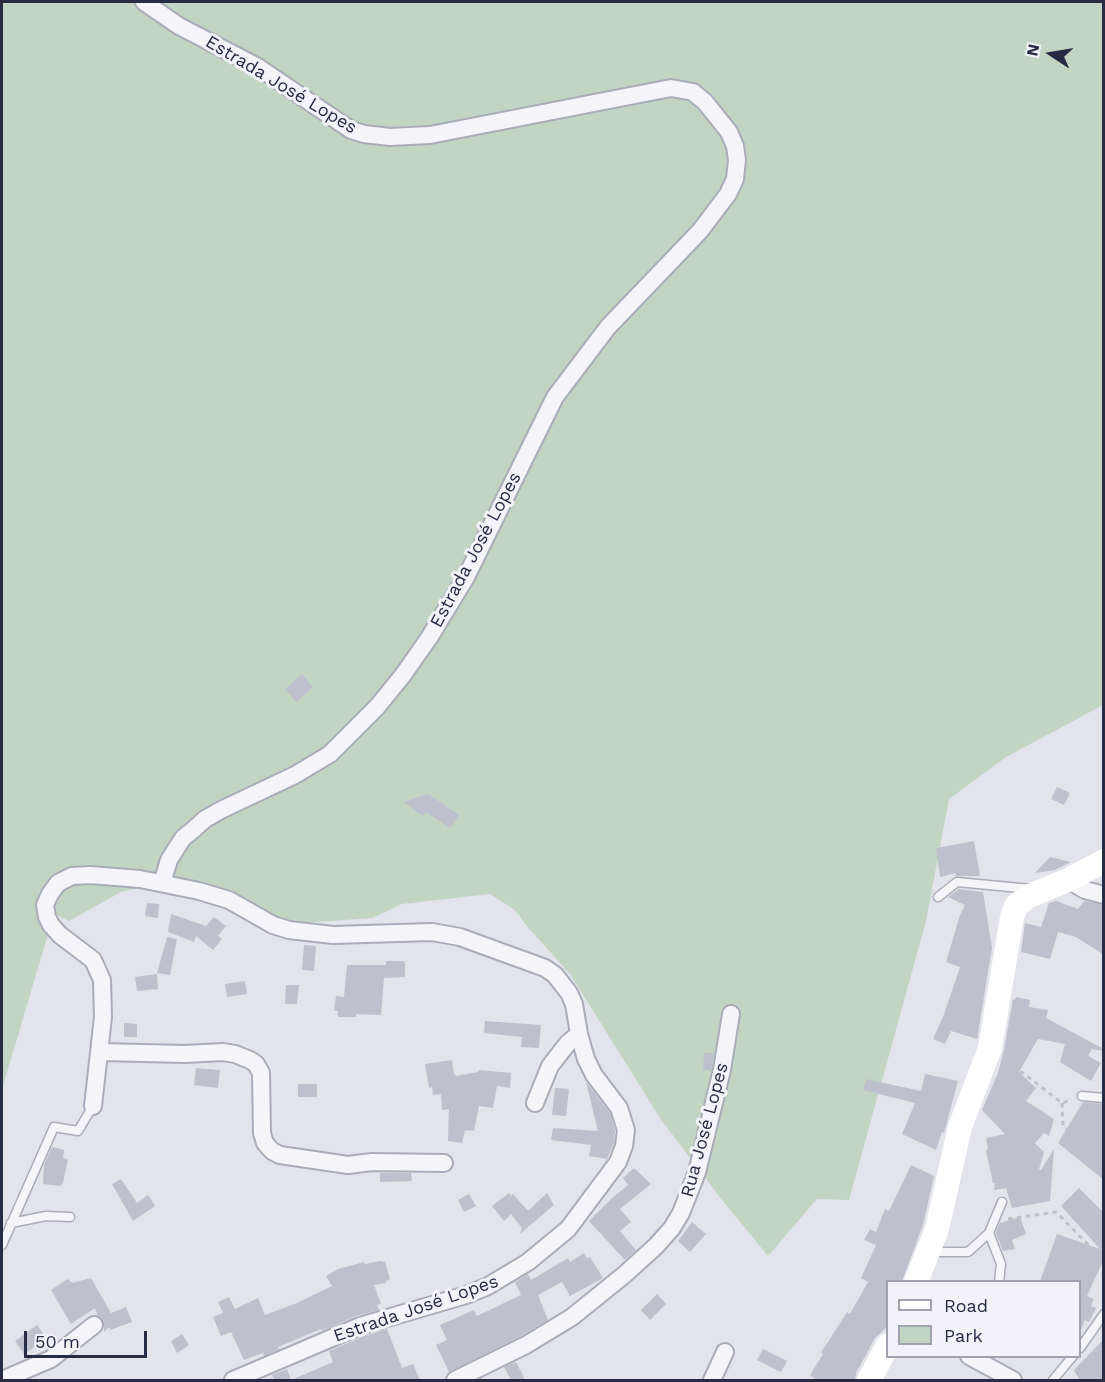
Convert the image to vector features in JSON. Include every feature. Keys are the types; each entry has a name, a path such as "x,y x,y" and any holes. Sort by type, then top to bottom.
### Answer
{"street":[{"name":"Estrada José Lopes","path":"144,2 179,26 258,67 351,130 364,134 408,137 443,133 671,88 693,92 705,102 729,132 735,146 737,160 735,179 728,194 707,223 608,327 555,398 466,577 429,638 403,675 377,706 330,754 301,772 205,819 183,838 169,860 162,883 229,900 273,926 289,930 333,935 432,932 460,937 545,968 564,984 574,1004 583,1051 594,1074 619,1108 626,1130 624,1146 618,1162 563,1234 528,1262 488,1286 458,1298 360,1326 233,1380"},
{"path":"916,1280 929,1252 946,1196 960,1127 990,1048 1012,917 1016,906 1027,897 1068,880 1104,861"},
{"path":"93,1106 100,1052 102,980 93,960 60,935 51,925 45,905 58,883 72,876 98,875 162,883"},
{"path":"1068,880 1085,890 1104,895"},
{"name":"Rua José Lopes","path":"455,1380 526,1345 572,1317 632,1268 672,1228 681,1213 697,1172 722,1070 731,1014"},
{"path":"535,1103 550,1066 568,1043 579,1034"},
{"path":"100,1052 185,1054 223,1052 250,1060 256,1064 261,1073 262,1133 265,1143 280,1155 348,1165 372,1162 444,1162"},
{"path":"2,1380 51,1359 94,1325"},
{"path":"869,1380 886,1349"},
{"path":"712,1380 725,1352"},
{"path":"973,1358 1013,1380"}],"lane":[{"path":"938,897 957,882 1043,890"},
{"path":"1082,1096 1104,1098"},
{"path":"2,1245 54,1127 78,1131 93,1106"},
{"path":"929,1252 968,1252 989,1233 1002,1202"},
{"path":"11,1223 46,1216 70,1216"},
{"path":"989,1233 1001,1264 999,1280"},
{"path":"1081,1347 1104,1314"},
{"path":"1053,1380 1070,1358"}],"path":[{"path":"990,1048 1062,1102"},
{"path":"1062,1102 1082,1096"},
{"path":"1062,1102 1063,1126 1090,1151"},
{"path":"994,1221 1056,1212 1104,1261"}],"green space":[{"path":"2,2 1103,2 1103,705 1006,757 949,799 926,921 849,1200 817,1199 768,1256 662,1121 570,974 515,910 490,894 402,904 372,918 291,924 245,900 170,879 121,892 69,921 54,914 2,1089"}],"building":[{"path":"302,674 313,687 296,702 285,689"},
{"path":"1057,787 1070,793 1064,805 1051,799"},
{"path":"428,794 459,815 450,828 426,812 423,816 403,802"},
{"path":"974,841 980,876 955,876 956,873 940,877 936,848"},
{"path":"1050,857 1071,862 1055,870 1035,873"},
{"path":"959,889 983,892 992,948 977,1039 951,1031 945,1044 933,1039 960,967 946,962 965,905 948,897"},
{"path":"1056,901 1078,909 1084,901 1104,905 1104,955 1076,937 1058,932 1050,959 1021,952 1025,923 1041,927 1049,903"},
{"path":"147,903 159,904 158,918 145,916"},
{"path":"171,914 206,926 214,917 226,926 218,936 222,939 213,950 196,936 194,942 168,932"},
{"path":"167,937 177,939 170,975 157,973"},
{"path":"304,945 316,946 314,971 302,970"},
{"path":"386,961 405,962 405,977 384,978 381,1015 356,1014 356,1017 338,1017 338,1011 334,1011 336,996 344,997 347,965 386,965"},
{"path":"157,974 158,989 137,991 135,977"},
{"path":"245,981 247,994 227,997 225,984"},
{"path":"286,985 299,985 297,1004 285,1004"},
{"path":"1016,997 1030,1000 1029,1007 1048,1010 1046,1018 1102,1048 1101,1051 1092,1049 1088,1056 1101,1063 1091,1081 1060,1062 1065,1044 1038,1039 1019,1072 1036,1088 1026,1101 1054,1119 1049,1136 1044,1133 1035,1143 1044,1152 1039,1169 1041,1170 1054,1149 1050,1201 1012,1208 1006,1188 994,1190 995,1183 993,1183 986,1151 988,1149 986,1138 1005,1134 982,1110 998,1073 1013,999 1015,1000"},
{"path":"485,1021 541,1025 539,1048 521,1047 522,1037 484,1033"},
{"path":"124,1023 137,1024 137,1037 124,1037"},
{"path":"704,1053 714,1053 711,1071 703,1070"},
{"path":"452,1060 456,1076 479,1070 511,1073 510,1088 497,1086 493,1108 479,1106 474,1131 465,1130 462,1143 448,1141 449,1109 442,1110 441,1094 433,1095 432,1087 429,1088 425,1064"},
{"path":"196,1068 220,1070 218,1088 194,1085"},
{"path":"925,1074 958,1081 944,1133 942,1132 936,1150 902,1134 915,1103 863,1090 866,1079 921,1091"},
{"path":"586,1082 610,1113 615,1131 614,1143 607,1159 589,1156 591,1145 551,1140 553,1128 598,1131"},
{"path":"298,1084 317,1084 317,1097 298,1097"},
{"path":"555,1088 569,1089 566,1116 552,1115"},
{"path":"1083,1102 1104,1104 1104,1180 1058,1143"},
{"path":"52,1147 64,1150 63,1158 68,1159 63,1183 60,1186 43,1184 44,1165"},
{"path":"911,1165 934,1176 923,1225 902,1280 886,1280 886,1328 875,1338 856,1373 855,1380 817,1380 810,1375 823,1354 821,1352 847,1312 850,1314 868,1282 861,1278 876,1245 864,1240 870,1229 876,1232 885,1209 889,1211"},
{"path":"634,1168 651,1184 620,1209 631,1222 620,1231 636,1250 625,1260 589,1221 628,1185 623,1178"},
{"path":"380,1173 411,1173 412,1181 380,1182"},
{"path":"121,1179 137,1203 148,1195 155,1206 133,1221 112,1184"},
{"path":"1079,1188 1104,1213 1104,1259 1087,1296 1094,1299 1091,1306 1096,1308 1089,1322 1085,1320 1081,1330 1081,1280 1040,1280 1057,1234 1100,1249 1061,1206"},
{"path":"509,1193 511,1196 513,1194 528,1211 547,1193 554,1205 520,1234 522,1228 511,1214 504,1221 492,1206"},
{"path":"469,1194 476,1206 464,1212 458,1200"},
{"path":"1020,1217 1026,1234 1012,1240 1015,1249 1003,1251 996,1233 1000,1223"},
{"path":"692,1222 706,1234 690,1252 678,1241"},
{"path":"584,1253 587,1258 590,1257 603,1278 570,1296 562,1282 538,1295 548,1320 449,1372 436,1345 447,1340 440,1325 474,1310 477,1316 521,1295 515,1282 528,1274 531,1280 568,1258 570,1262"},
{"path":"364,1262 365,1264 385,1262 390,1279 386,1283 374,1285 381,1304 377,1305 379,1310 356,1316 322,1331 321,1329 278,1347 279,1349 264,1356 263,1353 244,1360 231,1332 221,1336 213,1317 223,1313 218,1302 229,1297 235,1309 258,1298 265,1315 332,1286 326,1276 338,1269"},
{"path":"91,1278 111,1313 126,1307 132,1322 110,1330 109,1327 104,1332 104,1323 97,1315 95,1308 71,1324 51,1290 68,1279 72,1283"},
{"path":"657,1294 666,1304 650,1320 641,1310"},
{"path":"37,1325 47,1339 24,1354 15,1341"},
{"path":"387,1329 402,1368 413,1364 420,1380 291,1380 333,1362 329,1351"},
{"path":"182,1334 189,1345 177,1353 171,1341"},
{"path":"1104,1339 1104,1380 1080,1380 1075,1369"},
{"path":"763,1349 787,1361 781,1372 757,1360"},
{"path":"516,1362 525,1380 511,1380 504,1367"},
{"path":"287,1369 291,1380 274,1380 272,1375"}]}
